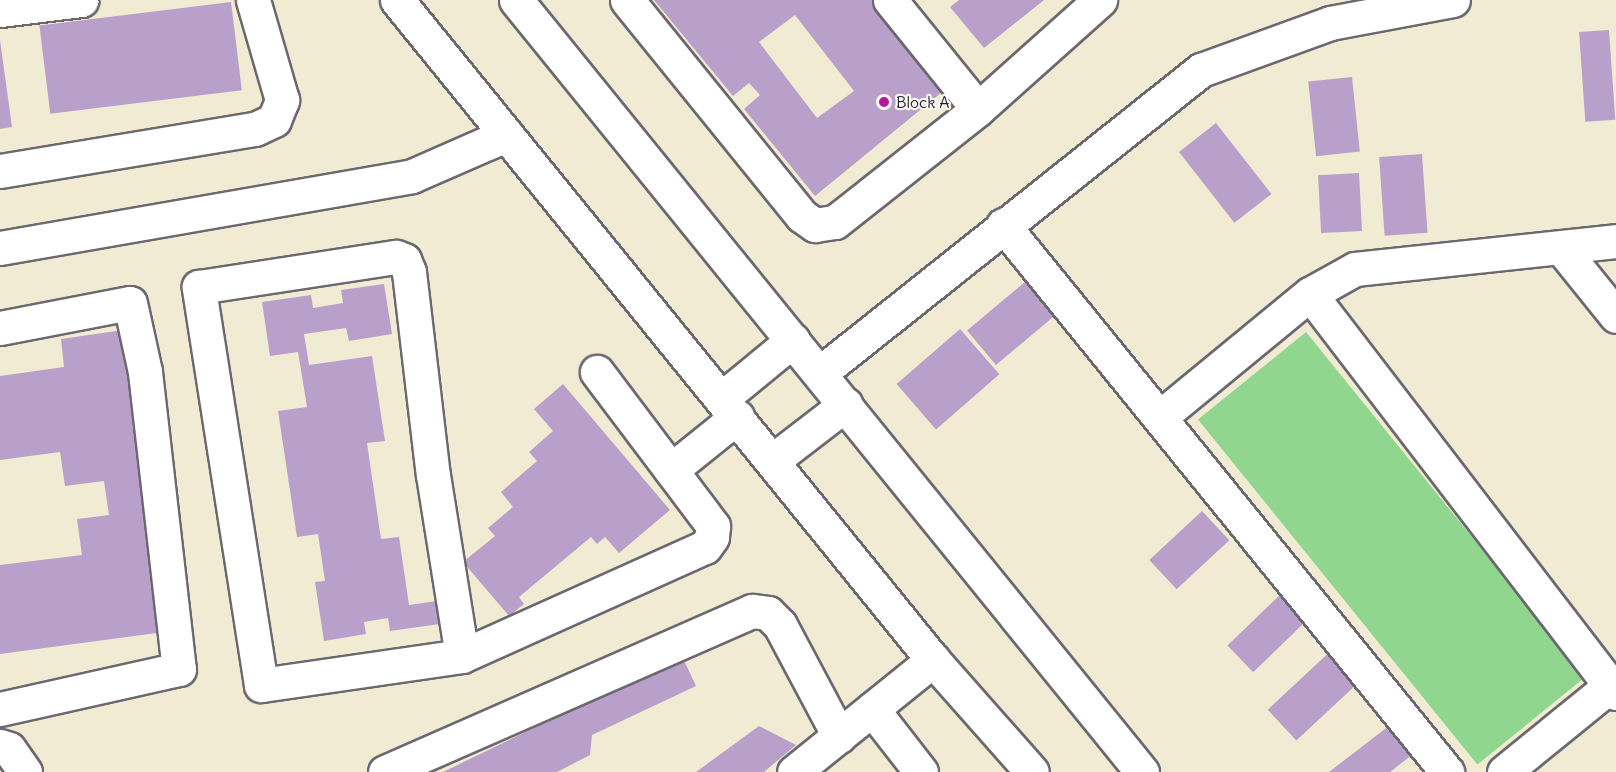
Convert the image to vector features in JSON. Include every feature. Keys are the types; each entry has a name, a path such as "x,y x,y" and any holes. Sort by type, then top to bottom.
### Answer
{"street":[{"path":"0,10 81,0"},
{"path":"0,171 255,129 274,120 282,100 253,0"},
{"path":"397,0 933,660 1032,772"},
{"path":"516,0 846,404 1142,772"},
{"path":"627,0 802,216 815,225 836,222 978,109 1100,0"},
{"path":"890,0 978,109"},
{"path":"820,373 1003,225 1201,70 1329,11 1454,0"},
{"path":"0,248 412,177 506,135"},
{"path":"1003,225 1447,772"},
{"path":"1160,417 1310,294 1354,269 1562,249 1616,241"},
{"path":"1562,249 1616,316"},
{"path":"462,656 404,260 396,257 199,287 261,685 462,656 705,547 712,537 713,526 597,372"},
{"path":"1310,294 1614,687 1504,772"},
{"path":"0,328 130,303 145,372 179,669 0,709"},
{"path":"671,470 793,340"},
{"path":"772,461 846,404"},
{"path":"386,772 752,611 768,614 780,625 839,736"},
{"path":"794,772 933,660"},
{"path":"872,709 921,772"},
{"path":"0,746 9,749 25,772"}],"green space":[{"path":"1306,332 1585,677 1477,765 1198,419"}],"building":[{"name":"Block A","path":"654,0 875,0 947,88 815,196 744,109 760,95 749,83 733,96","holes":["795,15 854,91 817,118 759,42"]},
{"path":"959,0 1044,0 984,48 950,7"},
{"path":"231,2 242,90 50,114 39,26"},
{"path":"1609,30 1615,120 1585,122 1579,32"},
{"path":"0,40 12,127 0,129"},
{"path":"1352,77 1360,152 1316,156 1308,82"},
{"path":"1216,123 1271,194 1234,223 1179,152"},
{"path":"1422,154 1428,233 1385,236 1379,157"},
{"path":"1359,173 1362,231 1321,233 1318,175"},
{"path":"1026,281 1055,315 996,365 967,330"},
{"path":"384,284 392,334 349,341 346,328 304,334 309,365 372,356 385,441 367,443 381,539 399,537 409,605 437,601 440,624 390,631 388,618 364,622 366,634 324,641 315,582 325,581 318,534 297,537 278,411 307,407 298,352 270,356 262,302 311,295 313,308 343,303 341,290"},
{"path":"960,329 999,374 936,429 897,384"},
{"path":"123,330 164,632 0,654 0,565 82,555 77,519 109,515 104,481 65,486 60,452 0,460 0,376 64,367 61,339"},
{"path":"563,384 670,510 619,553 605,537 597,544 591,537 519,597 524,604 509,616 463,562 495,536 488,528 513,507 501,492 537,461 529,452 553,431 534,409"},
{"path":"1202,511 1229,540 1177,589 1149,560"},
{"path":"1285,590 1311,617 1253,672 1227,646"},
{"path":"1335,647 1364,678 1296,740 1268,710"},
{"path":"682,656 696,686 592,735 590,755 557,772 443,772"},
{"path":"1394,722 1417,751 1390,772 1329,772"},
{"path":"759,726 796,745 764,772 696,772"}],"place":[{"name":"Block A","path":"884,102"}]}
